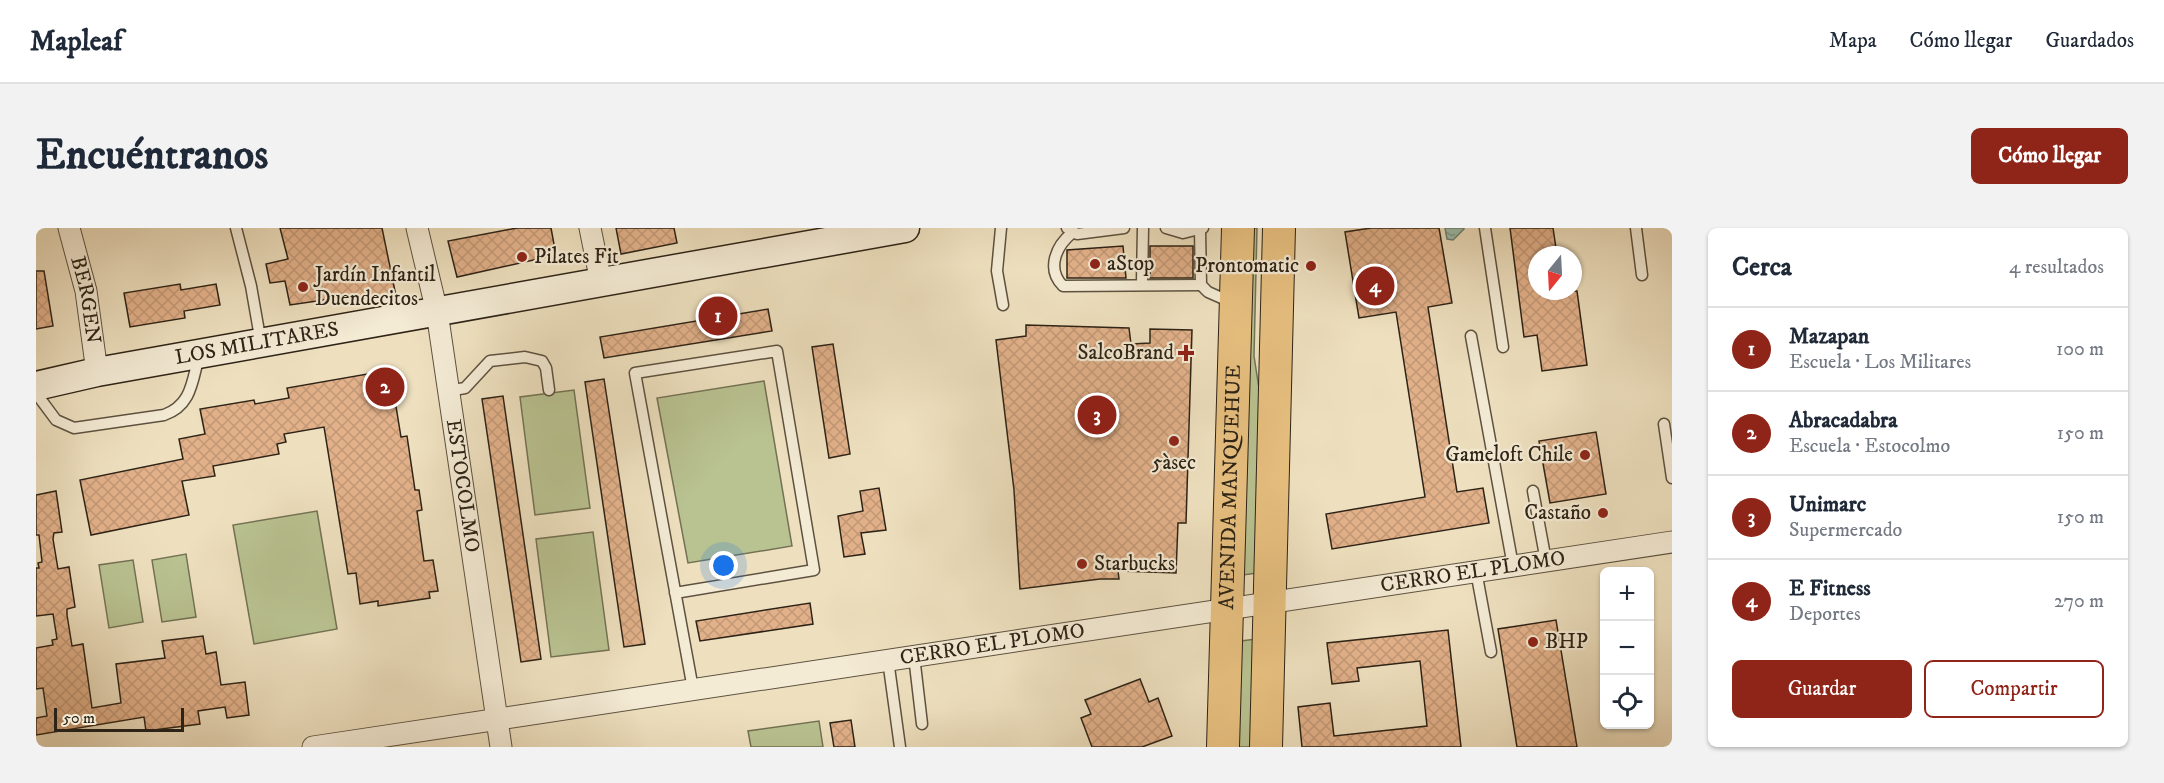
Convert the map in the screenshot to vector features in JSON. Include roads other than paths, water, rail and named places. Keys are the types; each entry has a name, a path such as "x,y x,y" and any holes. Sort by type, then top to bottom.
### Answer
{"main road":[{"name":"LOS MILITARES","path":"36,386 98,372 905,228"},
{"name":"AVENIDA MANQUEHUE","path":"1223,747 1234,303 1238,228"},
{"name":"AVENIDA MANQUEHUE","path":"1266,747 1279,228"}],"street":[{"name":"BERGEN","path":"69,228 86,291 98,372"},
{"name":"ESTOCOLMO","path":"417,228 437,312 501,747"},
{"path":"590,228 601,282"},
{"name":"CERRO EL PLOMO","path":"313,747 367,743 497,719 1672,542"}],"lane":[{"path":"236,228 251,286 261,343"},
{"path":"1001,228 997,261 1003,305"},
{"path":"1124,228 1070,231 1054,256 1059,281 1063,286 1142,283 1201,285 1208,292 1234,303"},
{"path":"1142,283 1143,228"},
{"path":"1166,228 1183,233 1201,229 1201,285"},
{"path":"1485,228 1503,347"},
{"path":"1636,228 1642,275"},
{"path":"1471,336 1513,566"},
{"path":"675,593 814,570 777,351 634,373 686,654 693,689"},
{"path":"36,393 56,420 74,428 164,415 177,410 187,399 200,354"},
{"path":"448,391 465,388 490,361 525,357 542,361 546,368 549,390"},
{"path":"1664,424 1672,478"},
{"path":"1533,491 1546,561"},
{"path":"1476,571 1491,652"},
{"path":"914,656 922,724"},
{"path":"888,660 900,747"}],"water":[{"path":"1445,228 1464,229 1453,240 1447,239"}],"place":[{"name":"Pilates Fit","path":"522,257"},
{"name":"aStop","path":"1095,264"},
{"name":"Prontomatic","path":"1311,266"},
{"name":"E Fitness","path":"1375,286"},
{"name":"Jardín Infantil Duendecitos","path":"303,287"},
{"name":"Mazapan","path":"718,316"},
{"name":"SalcoBrand","path":"1186,353"},
{"name":"Abracadabra","path":"385,387"},
{"name":"Unimarc","path":"1097,415"},
{"name":"5àsec","path":"1174,441"},
{"name":"Gameloft Chile","path":"1585,455"},
{"name":"Castaño","path":"1603,513"},
{"name":"Starbucks","path":"1082,564"},
{"name":"BHP","path":"1533,642"}]}
